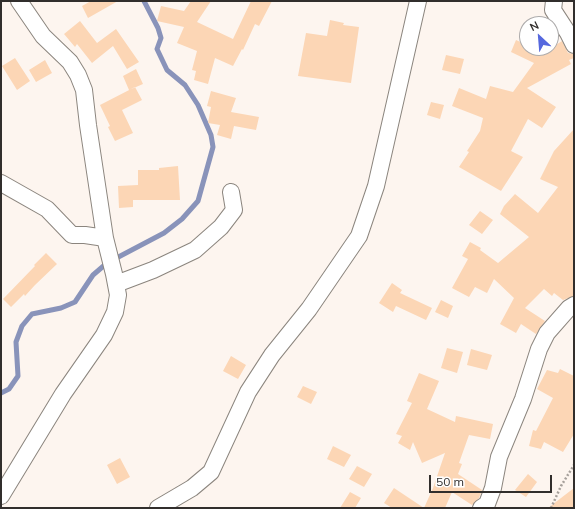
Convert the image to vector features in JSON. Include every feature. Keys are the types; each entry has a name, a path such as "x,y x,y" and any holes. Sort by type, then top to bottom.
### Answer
{"street":[{"path":"1,496 63,394 104,335 115,312 118,295 107,245 84,90 78,75 70,62 43,36 19,1"},
{"path":"158,508 192,488 211,472 252,386 272,355 309,309 359,236 376,186 418,1"},
{"path":"554,1 553,10 574,45"},
{"path":"1,183 47,209 72,235 84,235 107,245"},
{"path":"115,279 153,270 195,250 221,227 234,210 231,192"},
{"path":"480,508 487,504 493,488 500,457 523,399 539,348 547,333 574,304"}],"path":[{"path":"552,508 560,486 574,466"}],"building":[{"path":"91,1 118,1 88,18 82,6"},
{"path":"191,1 211,1 197,22 233,39 251,1 272,1 259,26 255,24 243,50 242,49 233,66 215,58 208,84 194,80 196,71 192,70 197,51 177,43 184,27 157,21 161,6 184,11"},
{"path":"330,20 344,23 343,25 359,27 351,83 298,76 306,33 327,36"},
{"path":"80,21 97,43 116,29 139,62 127,69 113,46 92,63 77,44 75,47 64,34"},
{"path":"516,40 519,41 519,56 511,52"},
{"path":"562,41 568,53 574,54 574,58 569,60 571,64 527,88 556,107 542,128 528,119 511,151 523,157 501,191 459,167 480,131 483,118 452,106 459,88 486,99 490,86 513,92 534,63 519,56 559,56 559,43"},
{"path":"446,55 464,59 460,74 442,70"},
{"path":"15,58 30,81 17,90 2,66"},
{"path":"45,60 52,73 36,82 29,70"},
{"path":"136,69 143,84 129,90 123,76"},
{"path":"135,87 142,100 122,110 133,133 115,141 100,105"},
{"path":"211,91 236,98 231,112 259,117 256,130 234,126 231,139 217,135 220,125 208,123 211,107 207,106"},
{"path":"431,102 444,105 440,119 427,115"},
{"path":"574,129 574,296 563,300 554,293 552,296 544,289 525,308 545,321 536,334 521,324 516,333 500,324 514,298 494,279 487,293 475,287 469,297 452,288 468,259 462,256 470,242 481,248 480,250 498,263 529,237 500,214 504,206 515,194 538,213 558,187 540,179 554,151"},
{"path":"178,166 180,200 133,200 133,207 119,208 118,186 138,185 138,170 159,170 159,168"},
{"path":"480,211 493,220 482,234 469,225"},
{"path":"46,253 57,264 25,296 24,294 11,307 3,299"},
{"path":"392,283 402,290 400,293 432,308 426,320 396,306 393,312 379,303"},
{"path":"441,300 453,306 448,318 435,312"},
{"path":"447,348 463,352 457,373 441,368"},
{"path":"471,349 492,355 487,370 467,365"},
{"path":"231,356 246,365 238,379 223,371"},
{"path":"560,369 574,376 574,434 563,452 544,442 541,449 529,446 533,430 536,431 553,398 537,389 547,370 558,373"},
{"path":"419,373 439,381 427,409 455,422 456,416 493,424 490,439 469,435 459,463 462,464 458,474 482,490 479,498 472,505 452,492 445,508 424,508 433,488 445,453 422,463 413,442 410,450 398,443 402,436 396,434 412,403 407,401"},
{"path":"303,386 317,392 311,404 297,397"},
{"path":"333,446 351,455 344,467 327,459"},
{"path":"120,458 130,477 117,484 107,465"},
{"path":"357,466 372,474 364,487 349,479"},
{"path":"528,474 537,482 526,497 515,490"},
{"path":"394,488 424,508 392,508 384,503"},
{"path":"574,488 574,508 548,508"},
{"path":"350,492 361,498 355,508 340,508"}],"waterway":[{"path":"1,393 9,389 18,376 16,342 22,326 32,314 61,308 75,302 93,275 107,263 164,233 182,219 198,201 213,147 211,135 198,105 185,85 167,70 157,49 161,38 158,28 144,1"}]}
